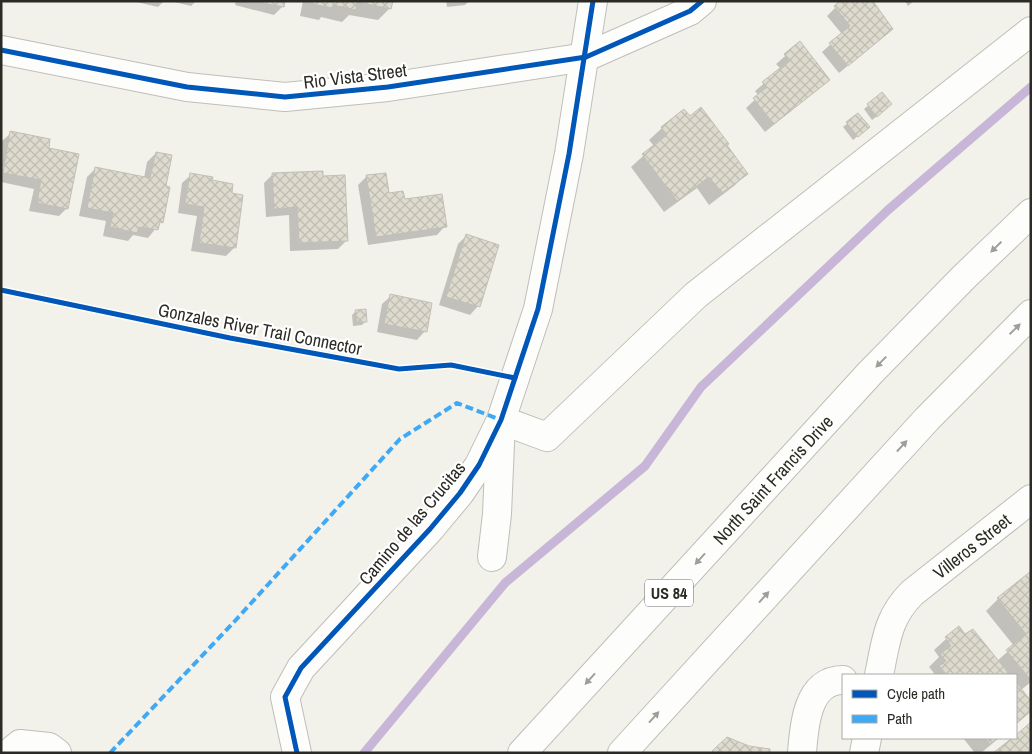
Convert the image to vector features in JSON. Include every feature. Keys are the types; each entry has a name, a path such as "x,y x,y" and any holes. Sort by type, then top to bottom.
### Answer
{"main road":[{"path":"586,57 593,1"},
{"name":"Rio Vista Street","path":"1,50 187,87 285,98 388,87 586,57 690,11 702,1"},
{"path":"492,557 497,514 501,420 547,437 696,295 1031,31"},
{"name":"Camino de las Crucitas","path":"297,753 285,697 302,668 430,529 460,493 479,465 501,420 538,309 586,57"},
{"name":"North Saint Francis Drive","path":"522,753 870,373 964,277 1031,213"},
{"path":"622,753 927,419 1031,314"},
{"name":"Villeros Street","path":"879,674 891,621 896,611 912,592 1031,499"},
{"path":"802,753 805,722 810,705 816,694 825,684 842,680"},
{"path":"864,753 867,739"},
{"path":"9,753 20,744 49,747 57,753"}],"building":[{"path":"261,1 285,1 284,7 261,3"},
{"path":"312,1 393,1 391,9 357,2 356,10 333,5 332,8 312,4"},
{"path":"840,1 873,1 893,29 848,66 829,43 850,26 834,6"},
{"path":"800,41 830,80 774,124 753,98 767,87 762,82 789,61 784,54"},
{"path":"882,92 892,104 877,117 867,104"},
{"path":"701,107 729,144 727,145 748,174 722,193 709,177 677,201 642,154 667,135 661,127 684,109 690,116"},
{"path":"858,113 870,127 858,137 846,122"},
{"path":"10,131 50,139 49,148 79,154 68,209 37,203 41,180 3,173"},
{"path":"156,152 172,155 166,186 170,187 163,223 160,222 158,230 139,227 137,233 110,227 113,213 87,208 95,167 150,178"},
{"path":"323,171 323,176 345,175 348,241 299,243 297,207 274,209 272,173"},
{"path":"190,173 213,177 212,180 233,184 232,193 243,195 236,248 199,243 204,207 185,204"},
{"path":"386,173 389,193 403,191 405,199 442,194 447,227 376,237 366,175"},
{"path":"466,234 499,245 480,307 446,297"},
{"path":"390,294 432,303 427,332 384,324"},
{"path":"366,309 367,322 357,322 355,310"},
{"path":"1031,571 1031,680 1006,650 1026,634 997,598"},
{"path":"959,626 965,634 973,629 1009,674 946,674 939,666 946,661 940,654 951,646 945,637"},
{"path":"1017,683 1031,701 1031,711 1017,723"},
{"path":"1031,722 1031,753 993,753 1011,739 1017,739 1017,734"},
{"path":"727,737 749,746 770,749 770,753 714,753 712,751"},
{"path":"986,739 997,739 990,744"}],"waterway":[{"path":"364,753 505,583 645,466 701,387 888,210 1031,87"}],"marked path":[{"path":"110,753 234,622 400,439 457,403 501,420"}],"cycle path":[{"path":"297,753 285,697 301,668 430,529 460,493 479,465 501,420 538,309 569,154 593,1"},
{"path":"1,50 187,87 285,97 388,87 586,57 690,11 702,1"},
{"name":"Gonzales River Trail Connector","path":"1,290 230,338 399,369 451,365 515,378"}]}
